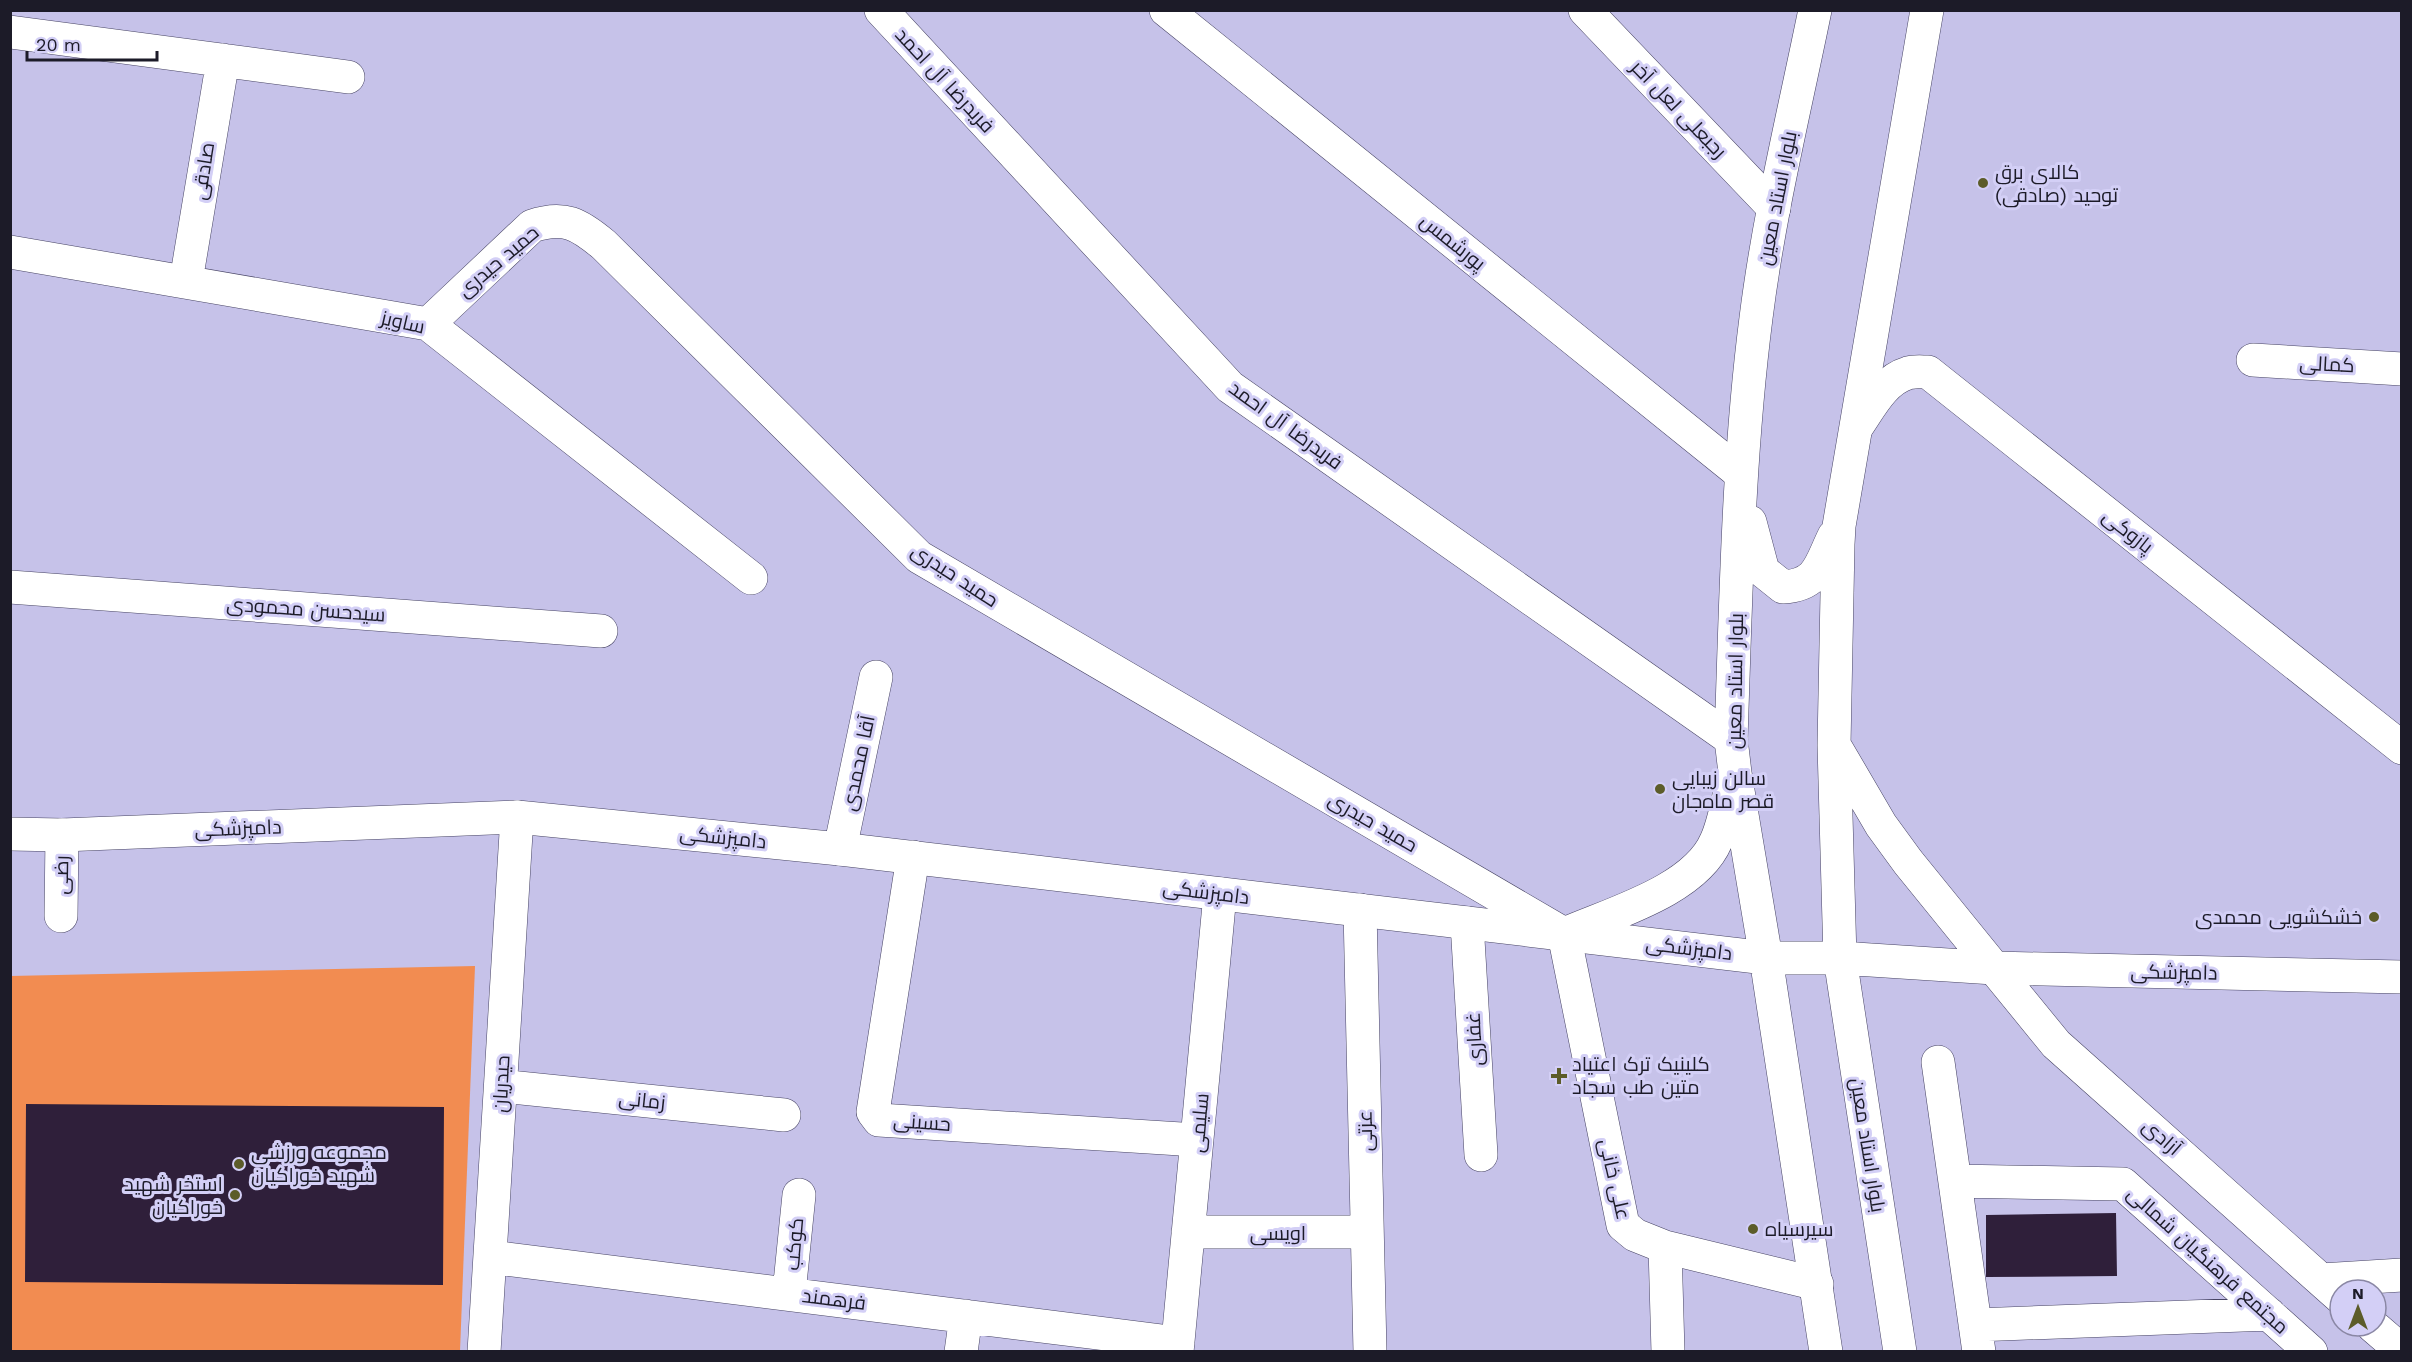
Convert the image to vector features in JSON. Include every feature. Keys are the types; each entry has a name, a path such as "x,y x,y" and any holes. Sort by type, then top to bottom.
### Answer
{"street":[{"name":"فریدرضا آل احمد","path":"881,10 1230,387 1731,739"},
{"name":"پورشمس","path":"1166,10 1740,473"},
{"name":"رجبعلی لعل آخر","path":"1585,10 1774,208"},
{"name":"بلوار استاد معین","path":"1815,10 1774,208 1756,320 1740,473 1731,739 1826,1352"},
{"name":"بلوار استاد معین","path":"1900,1352 1840,958 1834,745 1839,526 1927,10"},
{"path":"10,32 348,77"},
{"name":"صادقی","path":"186,281 223,60"},
{"name":"حمید حیدری","path":"428,324 532,226 549,220 568,222 585,229 604,245 919,556 1564,934"},
{"name":"ساویز","path":"10,252 428,324 751,578"},
{"name":"کمالی","path":"2253,360 2402,369"},
{"name":"پازوکی","path":"1858,425 1879,394 1891,382 1908,373 1928,372 2402,748"},
{"path":"1740,473 1759,563 1767,576 1784,587 1806,583 1813,578 1839,526"},
{"name":"سیدحسن محمودی","path":"10,587 601,631"},
{"name":"آقا محمدی","path":"840,849 876,677"},
{"name":"آزادی","path":"1834,745 1881,825 1908,862 2056,1044 2328,1286"},
{"path":"1564,934 1671,888 1692,873 1706,858 1716,841 1735,773"},
{"name":"دامپزشکی","path":"10,834 62,835 517,817 913,857 1766,958 1840,958 1994,968 2402,977"},
{"name":"حیدریان","path":"484,1352 517,817"},
{"name":"رضی","path":"61,915 62,835"},
{"name":"حسینی","path":"913,857 873,1112 875,1117 879,1120 1197,1140"},
{"name":"سلیمی","path":"1177,1347 1220,894"},
{"name":"عزتی","path":"1360,910 1370,1352"},
{"name":"غفاری","path":"1467,923 1480,1155"},
{"name":"علی خانی","path":"1564,934 1623,1225 1635,1234 1665,1247 1817,1284"},
{"path":"1938,1062 1977,1338 2269,1314"},
{"name":"زمانی","path":"501,1086 784,1115"},
{"name":"مجتمع فرهنگیان شمالی","path":"1955,1181 2123,1184 2311,1352"},
{"name":"کوکب","path":"789,1293 799,1195"},
{"name":"اویسی","path":"1188,1232 1367,1232"},
{"path":"1665,1247 1668,1352"},
{"name":"فرهمند","path":"490,1257 966,1316 1177,1347"},
{"path":"2387,1278 2402,1275"},
{"path":"961,1352 966,1316"},
{"path":"2387,1338 2402,1351"}],"shaded area":[{"name":"مجموعه ورزشی شهید خوراکیان","path":"475,966 460,1351 11,1351 10,976"}],"building":[{"name":"استخر شهید خوراکیان","path":"26,1104 444,1107 443,1285 25,1282"},
{"path":"2116,1213 2117,1276 1986,1277 1986,1215"}],"place":[{"name":"کالای برق توحید (صادقی)","path":"1983,183"},
{"name":"سالن زیبایی قصر ماه‌جان","path":"1660,789"},
{"name":"خشکشویی محمدی","path":"2374,917"},
{"name":"کلینیک ترک اعتیاد متین طب سجاد","path":"1559,1076"},
{"name":"مجموعه ورزشی شهید خوراکیان","path":"239,1164"},
{"name":"استخر شهید خوراکیان","path":"235,1195"},
{"name":"سیرسیاه","path":"1753,1229"}]}
